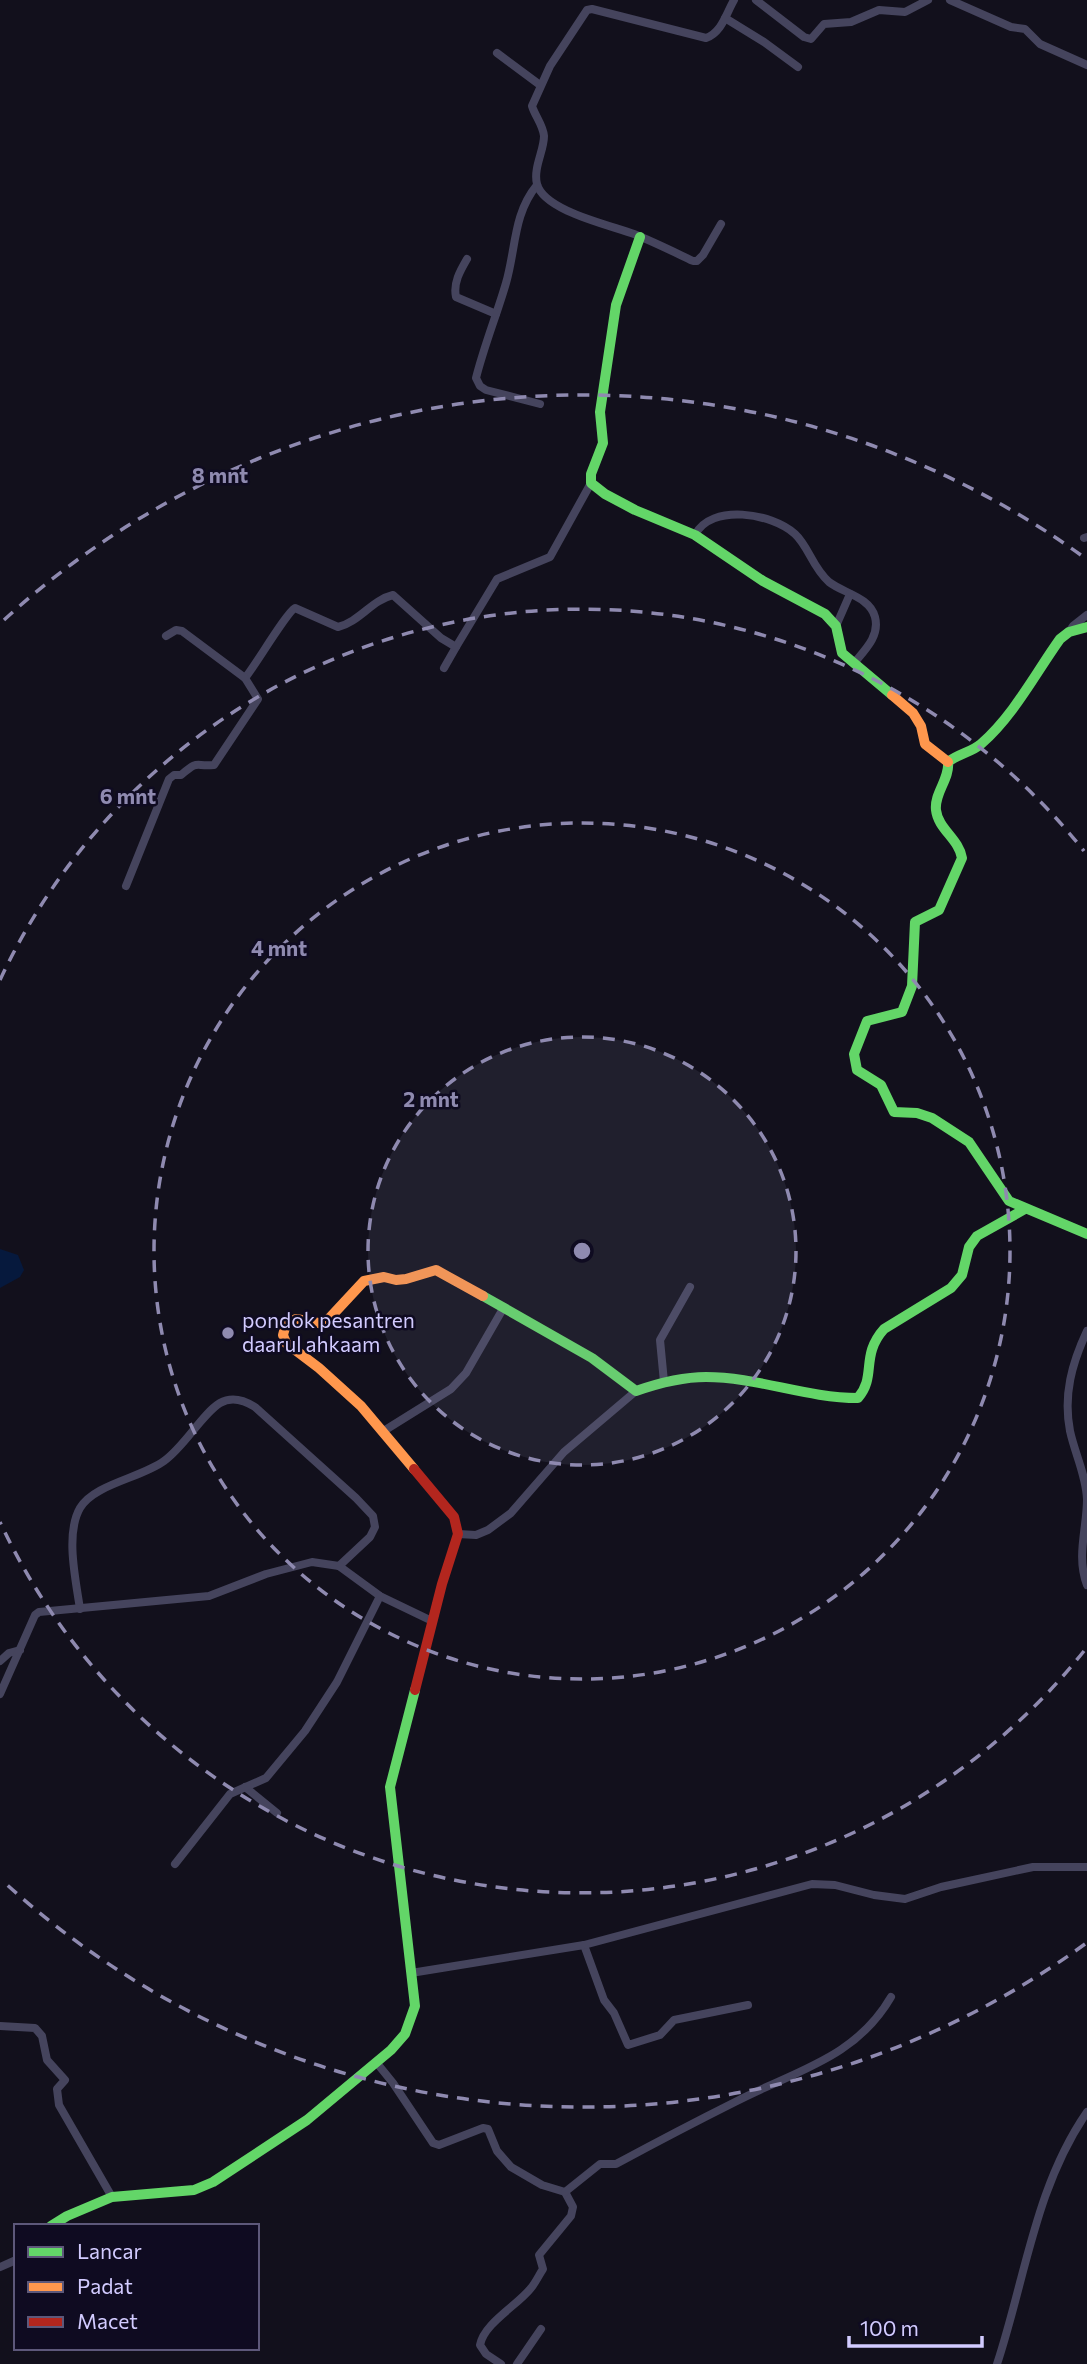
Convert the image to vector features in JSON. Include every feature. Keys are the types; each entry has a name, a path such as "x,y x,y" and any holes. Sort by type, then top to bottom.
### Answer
{"street":[{"path":"721,225 697,261 545,198 537,185 536,172 544,136 532,106 558,52 587,10 592,9 705,38 715,34 734,0"},
{"path":"756,0 804,37 811,39 824,24 851,22 880,10 905,12 928,0"},
{"path":"950,0 1012,27 1025,29 1040,44 1087,65"},
{"path":"725,18 798,67"},
{"path":"497,53 540,85"},
{"path":"537,185 529,194 518,220 510,267 477,373 477,382 486,390 540,404"},
{"path":"444,668 496,579 550,557 592,483 591,474 603,443 600,412 615,305 640,237"},
{"path":"467,259 458,276 456,297 496,314"},
{"path":"592,483 605,494 635,510 695,536 763,581 825,614 836,626 840,650 913,713 921,726 925,744 948,762 947,775 936,811 949,837 963,853 962,858 939,910 915,922 912,986 902,1012 867,1021 854,1054 856,1066 860,1073 881,1085 894,1112 917,1113 932,1118 969,1142 1004,1196 1025,1209 1087,1234"},
{"path":"695,536 698,528 717,516 753,516 777,522 796,535 815,567 830,583 864,602 876,618 875,635 871,644 854,663"},
{"path":"836,626 850,594"},
{"path":"245,678 266,650 287,614 295,608 338,627 348,624 370,607 393,595 441,638 456,647"},
{"path":"948,762 957,754 975,750 987,739 1013,709 1060,639 1087,615"},
{"path":"1069,632 1087,627"},
{"path":"126,887 169,779 181,775 188,767 196,764 214,765 256,704 257,695 245,678 222,658 181,630 166,636"},
{"path":"458,1534 476,1535 488,1530 511,1513 564,1452 636,1391 664,1382 717,1377 807,1394 858,1398 866,1387 868,1351 875,1337 951,1288 962,1275 970,1247 977,1236 1025,1209"},
{"path":"54,2224 112,2197 194,2190 212,2182 307,2120 398,2044 411,2021 415,2006 390,1787 432,1621 458,1534 454,1517 382,1432 343,1389 286,1343 283,1335 286,1324 296,1319 324,1324 368,1279 384,1277 399,1280 431,1270 441,1271 592,1358 636,1391"},
{"path":"664,1382 660,1340 690,1287"},
{"path":"382,1432 451,1389 466,1373 504,1307"},
{"path":"1087,1331 1070,1373 1068,1386 1070,1430 1087,1497 1081,1559 1087,1585"},
{"path":"80,1609 73,1551 74,1529 81,1507 92,1496 145,1473 165,1461 181,1447 214,1408 228,1399 255,1406 373,1516 374,1527 370,1537 338,1566"},
{"path":"0,1694 35,1615 39,1612 117,1606 165,1598 209,1596 266,1574 312,1562 338,1566 380,1596 432,1621"},
{"path":"175,1864 230,1794 266,1778 305,1731 337,1682 380,1596"},
{"path":"0,1661 9,1653 20,1650"},
{"path":"245,1787 277,1813"},
{"path":"411,1973 584,1945 812,1884 835,1885 874,1895 905,1899 941,1886 1033,1867 1087,1867"},
{"path":"584,1945 604,2000 614,2013 628,2045 660,2035 674,2020 748,2005"},
{"path":"565,2192 600,2164 616,2164 735,2101 843,2049 872,2025 891,1997"},
{"path":"0,2026 33,2027 41,2035 45,2056 65,2080 57,2089 59,2105 112,2197"},
{"path":"376,2063 435,2144 487,2128 497,2151 511,2167 542,2185 565,2192 573,2207 573,2211 539,2255 543,2269 531,2288 492,2326 480,2343 486,2354 500,2364"},
{"path":"997,2364 1031,2235 1068,2144 1087,2112"},
{"path":"515,2364 541,2329"}],"water":[{"path":"0,1249 18,1255 24,1270 20,1277 0,1288"}],"traffic: fast":[{"path":"640,237 616,305 600,412 603,443 591,474 591,483 635,510 695,535 763,581 825,614 836,626 842,653 892,695"},
{"path":"1087,627 1069,632 1060,639 993,733 977,747 948,762 936,810 940,823 957,845 962,858 939,910 915,922 912,986 902,1012 867,1021 854,1054 857,1070 881,1085 894,1112 917,1113 932,1118 969,1142 1009,1201 1087,1234"},
{"path":"483,1296 592,1358 636,1391 671,1381 706,1377 744,1380 819,1395 858,1398 867,1382 872,1348 884,1329 951,1288 962,1275 969,1247 977,1236 1025,1209"},
{"path":"54,2224 112,2197 194,2190 213,2182 307,2120 391,2050 405,2034 415,2006 390,1787 415,1690"}],"traffic: slow":[{"path":"892,695 913,713 921,726 925,744 948,762"},
{"path":"414,1469 361,1406 286,1343 283,1335 286,1324 296,1319 324,1324 364,1281 384,1277 406,1279 436,1270 483,1296"}],"traffic: jam":[{"path":"414,1469 454,1517 458,1534 442,1584 415,1690"}],"place":[{"name":"pondok pesantren daarul ahkaam","path":"228,1333"}]}
